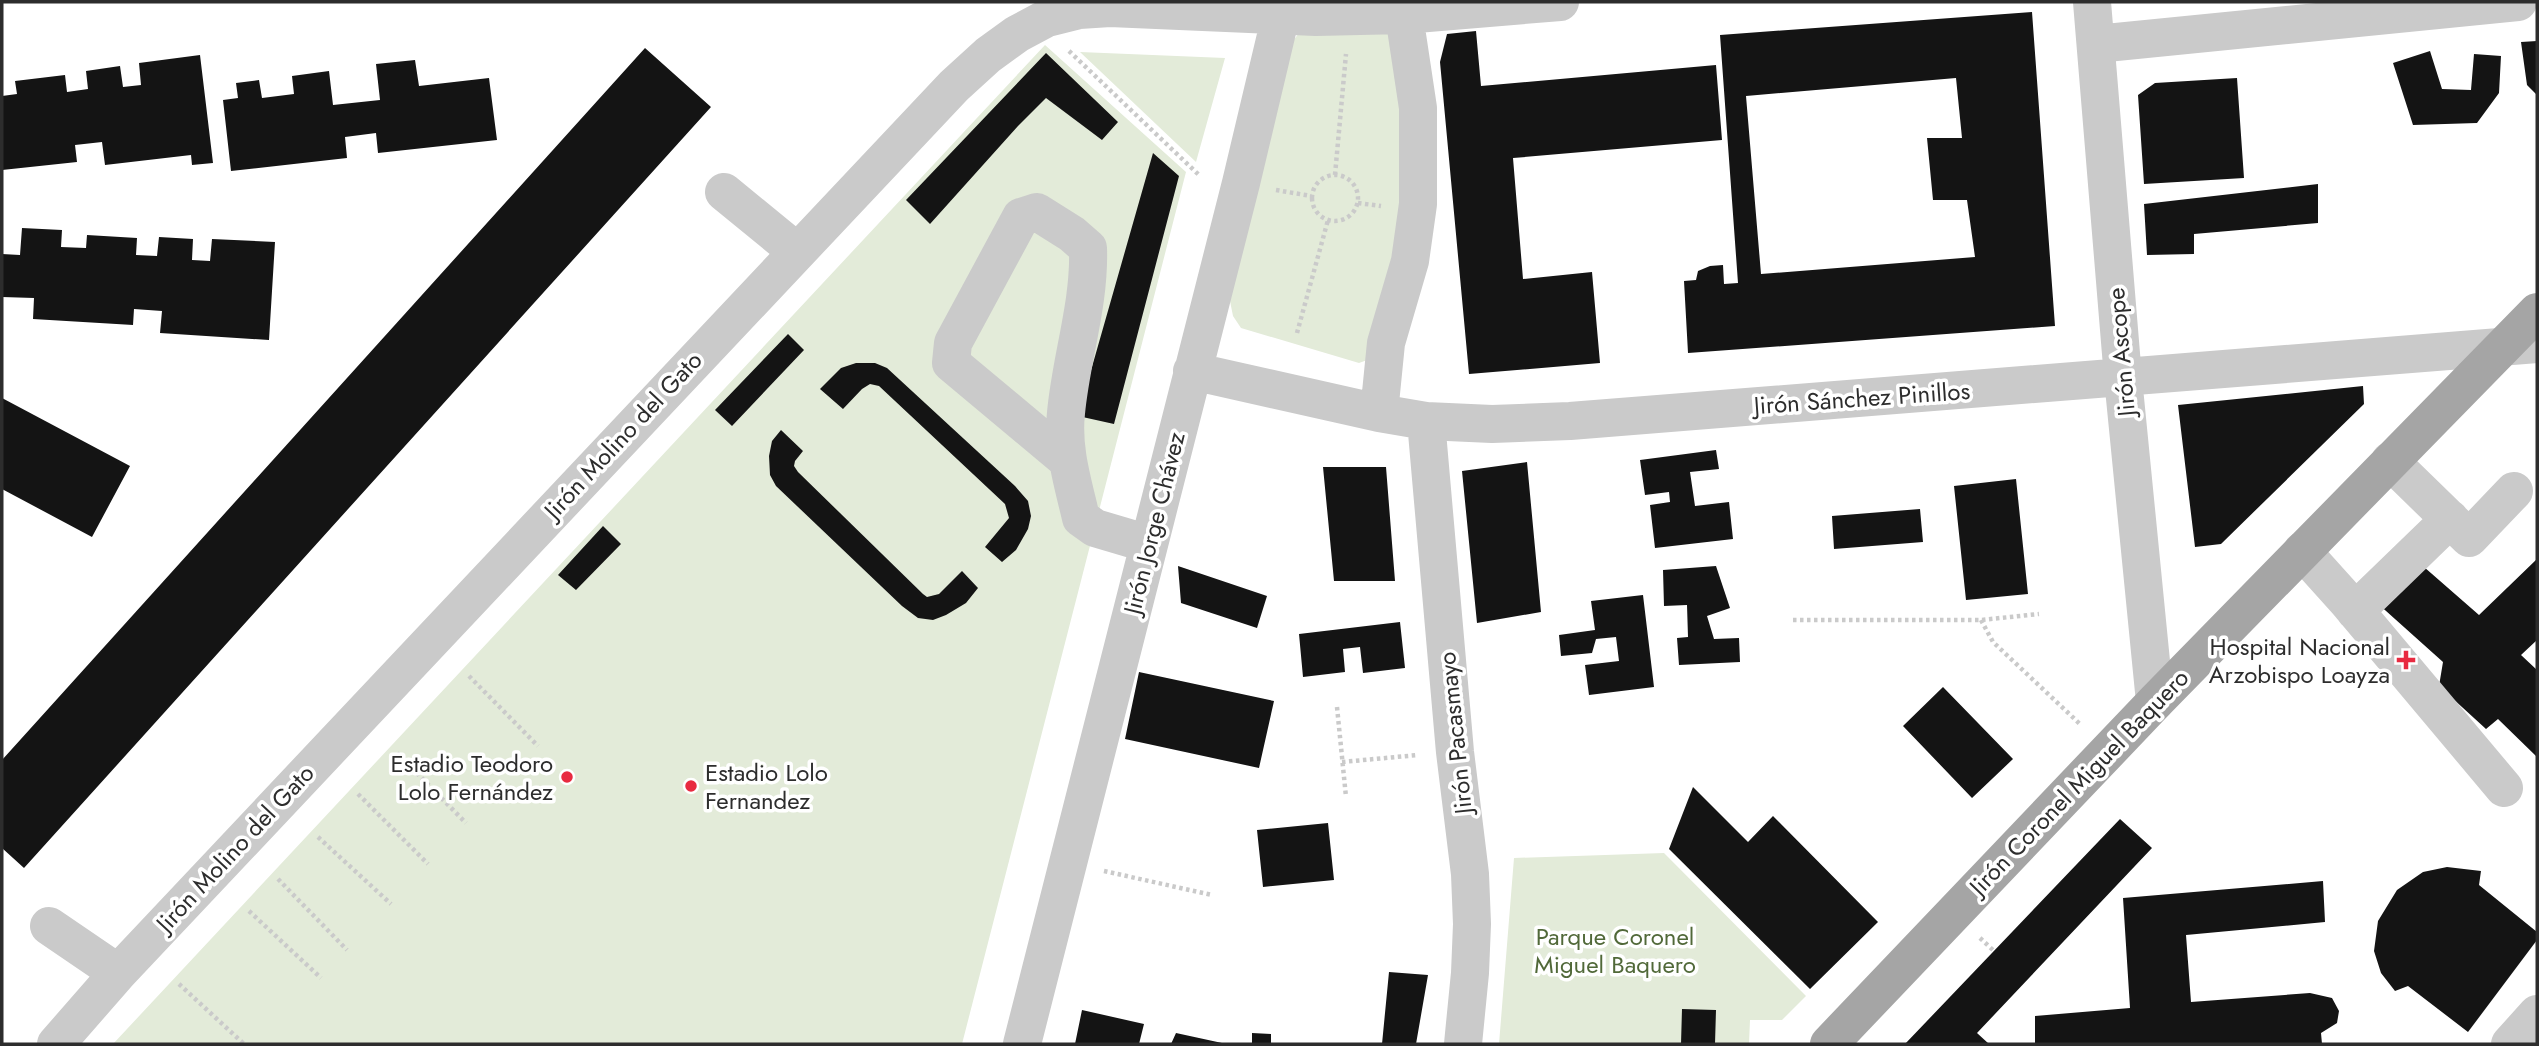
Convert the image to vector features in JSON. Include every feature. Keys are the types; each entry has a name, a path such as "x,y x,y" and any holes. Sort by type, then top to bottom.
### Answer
{"main road":[{"name":"Jirón Coronel Miguel Baquero","path":"1829,1044 2155,702 2390,461 2520,346 2537,312"}],"street":[{"name":"Jirón Molino del Gato","path":"56,1044 118,972 796,251 954,86 988,55 1017,34 1048,18 1079,10 1110,8 1283,9 1404,15 1560,2"},
{"name":"Jirón Ascope","path":"2092,2 2123,378 2155,702"},
{"path":"2096,44 2518,2"},
{"name":"Jirón Jorge Chávez","path":"1022,1044 1283,9"},
{"path":"1379,414 1386,343 1410,261 1418,204 1418,108 1404,15"},
{"path":"724,192 796,251"},
{"path":"1067,460 951,363 953,343 1021,217 1037,212 1088,248 1089,273 1065,414 1067,460 1082,518 1095,528 1149,544"},
{"name":"Jirón Sánchez Pinillos","path":"1192,371 1379,414 1426,421 1492,424 1570,421 2520,346"},
{"name":"Jirón Pacasmayo","path":"1426,421 1455,752 1470,874 1470,973 1463,1044"},
{"path":"2390,461 2469,538 2514,491"},
{"path":"2355,611 2450,519"},
{"path":"2302,551 2504,788"},
{"path":"49,926 118,972"},
{"path":"2510,1044 2537,1014"}],"path":[{"path":"1063,46 1200,176"},
{"path":"1335,175 1346,53"},
{"path":"1335,175 1344,176 1358,192 1358,203 1353,212 1337,221 1318,215 1311,196 1315,185 1322,178 1335,175"},
{"path":"1272,190 1311,196"},
{"path":"1297,333 1328,220"},
{"path":"1793,620 1982,620 2039,614"},
{"path":"1982,620 1993,642 2108,751"},
{"path":"470,676 538,746"},
{"path":"1337,707 1346,797"},
{"path":"397,752 466,823"},
{"path":"1342,762 1455,752"},
{"path":"358,794 428,863"},
{"path":"318,836 391,904"},
{"path":"1068,863 1212,895"},
{"path":"278,879 347,950"},
{"path":"249,911 321,978"},
{"path":"179,985 244,1044"}],"green space":[{"path":"1388,16 1409,180 1370,359 1359,363 1241,328 1233,316 1228,291 1292,42 1307,23"},
{"name":"Estadio Lolo Fernandez","path":"1045,45 1186,172 962,1044 113,1044"},
{"path":"1080,52 1225,58 1196,162"},
{"name":"Parque Coronel Miguel Baquero","path":"1664,853 1806,996 1782,1020 1750,1020 1749,1044 1499,1044 1514,858"}],"building":[{"path":"2032,12 2055,326 1688,353 1684,281 1696,280 1698,271 1710,266 1723,265 1724,284 1738,283 1720,35","holes":["1956,78 1962,138 1927,138 1933,200 1967,200 1975,257 1761,274 1746,96"]},
{"path":"1476,31 1481,86 1716,65 1722,140 1513,158 1523,279 1592,272 1600,363 1469,374 1440,62 1447,34"},
{"path":"2537,41 2537,95 2527,85 2521,42"},
{"path":"645,48 711,107 24,868 2,848 2,760"},
{"path":"2430,51 2442,89 2471,90 2474,54 2501,56 2499,93 2477,123 2413,125 2393,63"},
{"path":"1046,53 1118,122 1102,140 1046,98 930,224 906,200"},
{"path":"200,55 213,163 192,165 191,155 105,165 102,142 75,145 77,162 2,170 2,96 17,94 15,81 65,75 67,92 88,89 86,71 120,66 123,87 141,85 139,63"},
{"path":"415,60 419,86 489,78 497,140 378,153 376,133 345,137 347,158 231,171 223,100 238,98 236,83 259,80 262,98 294,94 292,76 329,71 333,105 380,100 376,64"},
{"path":"2237,78 2244,178 2144,184 2138,95 2155,83"},
{"path":"1153,153 1179,176 1114,424 1078,416"},
{"path":"2318,184 2318,223 2194,234 2194,254 2147,255 2144,204"},
{"path":"22,228 62,230 61,247 86,248 87,235 137,238 136,255 157,256 159,237 193,239 192,260 210,261 212,239 275,242 269,340 160,333 162,311 134,309 133,325 33,319 34,298 2,297 2,254 20,255"},
{"path":"788,334 804,350 732,426 715,410"},
{"path":"856,363 875,363 887,368 1028,501 1031,516 1028,529 1016,550 1002,562 985,547 1009,518 1005,504 879,386 870,384 862,389 843,409 820,389 841,368"},
{"path":"2363,386 2364,404 2221,544 2195,547 2178,405"},
{"path":"2,398 130,466 92,537 2,489"},
{"path":"781,430 803,451 795,461 794,466 798,472 923,594 927,597 939,594 962,571 978,588 966,603 933,620 918,618 902,606 776,486 770,475 769,456 772,441"},
{"path":"1716,450 1719,469 1690,472 1695,506 1729,502 1733,539 1655,548 1650,505 1670,502 1669,492 1645,495 1640,460"},
{"path":"1527,462 1541,612 1477,623 1462,471"},
{"path":"1323,467 1386,467 1395,581 1334,581"},
{"path":"2016,479 2028,594 1966,600 1954,486"},
{"path":"1920,509 1923,542 1834,549 1832,516"},
{"path":"603,526 621,544 576,590 558,575"},
{"path":"2537,559 2537,640 2521,655 2537,670 2537,757 2498,719 2486,729 2439,686 2443,662 2376,602 2416,560 2479,615"},
{"path":"1178,566 1267,596 1257,628 1181,603"},
{"path":"1716,566 1730,608 1707,616 1714,639 1739,638 1740,662 1679,665 1677,638 1688,637 1687,605 1664,606 1663,570"},
{"path":"1643,595 1654,687 1589,695 1585,665 1619,661 1616,637 1596,639 1592,653 1561,656 1559,635 1595,630 1591,601"},
{"path":"1400,622 1405,668 1363,673 1360,647 1343,649 1345,672 1303,677 1299,634"},
{"path":"1139,672 1274,701 1259,768 1125,739"},
{"path":"1943,687 2013,759 1972,798 1903,726"},
{"path":"1693,787 1748,842 1773,816 1878,922 1810,989 1669,849"},
{"path":"2120,819 2152,848 1977,1033 1989,1044 1905,1044"},
{"path":"1328,823 1334,880 1263,887 1257,830"},
{"path":"2447,867 2481,871 2479,885 2537,932 2537,940 2468,1032 2408,986 2395,991 2381,973 2374,951 2378,921 2397,890 2423,872"},
{"path":"2323,881 2325,922 2186,935 2191,1002 2310,993 2332,998 2339,1011 2337,1023 2321,1033 2322,1044 2035,1044 2035,1016 2130,1008 2123,898"},
{"path":"1389,972 1428,975 1416,1044 1382,1044"},
{"path":"1682,1009 1716,1010 1715,1044 1681,1044"},
{"path":"1082,1010 1144,1024 1139,1044 1075,1044"},
{"path":"1176,1033 1222,1043 1222,1044 1171,1044"},
{"path":"1252,1033 1271,1034 1271,1044 1252,1044"}],"place":[{"name":"Hospital Nacional Arzobispo Loayza","path":"2406,660"},
{"name":"Estadio Teodoro Lolo Fernández","path":"567,777"},
{"name":"Estadio Lolo Fernandez","path":"691,786"}]}
